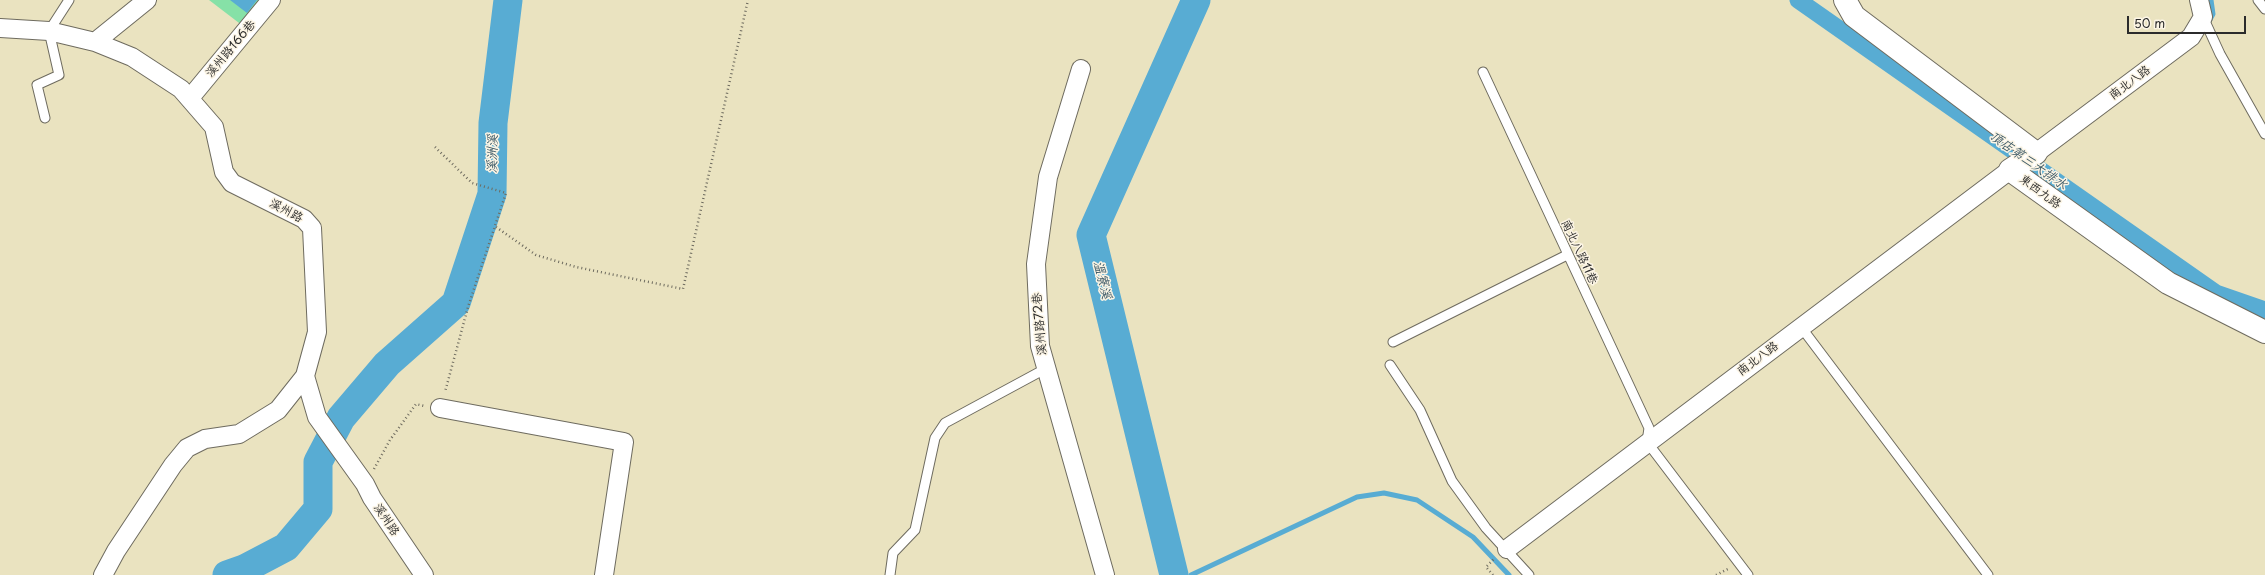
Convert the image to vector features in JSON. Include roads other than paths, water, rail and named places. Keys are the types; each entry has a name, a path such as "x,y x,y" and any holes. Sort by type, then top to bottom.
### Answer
{"street":[{"path":"95,42 147,0"},
{"name":"溪州路166巷","path":"190,98 271,0"},
{"path":"1845,0 1854,16 2036,153"},
{"name":"南北八路","path":"2036,153 2191,37 2203,5"},
{"name":"溪州路","path":"0,28 48,31 95,42 132,57 181,88 214,127 224,172 232,183 304,219 312,228 317,332 305,376 317,417 365,484 372,498 424,575"},
{"name":"溪州路72巷","path":"1081,69 1048,177 1036,264 1040,346 1045,369 1105,575"},
{"name":"東西九路","path":"2036,153 2010,170 2168,283 2265,332"},
{"name":"南北八路","path":"1507,549 1647,442 2010,170"},
{"path":"103,575 116,551 173,464 187,448 205,439 239,434 278,410 305,376"},
{"path":"440,408 624,442 604,575"}],"lane":[{"path":"45,118 37,85 59,75 48,31 68,0"},
{"path":"2258,0 2265,10"},
{"path":"2203,5 2220,54 2265,134"},
{"name":"南北八路11巷","path":"1483,72 1567,255 1649,428 1647,442"},
{"path":"1393,342 1567,255"},
{"path":"1801,327 1988,575"},
{"path":"1390,365 1420,410 1452,481 1486,528 1507,549 1529,575"},
{"path":"890,575 893,553 915,530 935,438 945,423 1045,369"},
{"path":"1647,442 1748,575"}],"water":[{"path":"230,0 257,0 247,13"}],"waterway":[{"name":"溪洲溪","path":"227,575 244,569 286,547 318,509 318,462 341,418 387,364 456,303 492,194 493,123 508,0"},
{"name":"溫寮溪","path":"1174,575 1091,235 1196,0"},
{"name":"頂店第三大排水","path":"1798,0 2216,293 2265,310"},
{"path":"2208,23 2213,14 2211,0"},
{"path":"1191,575 1357,497 1384,493 1417,500 1473,537 1509,575"}]}
